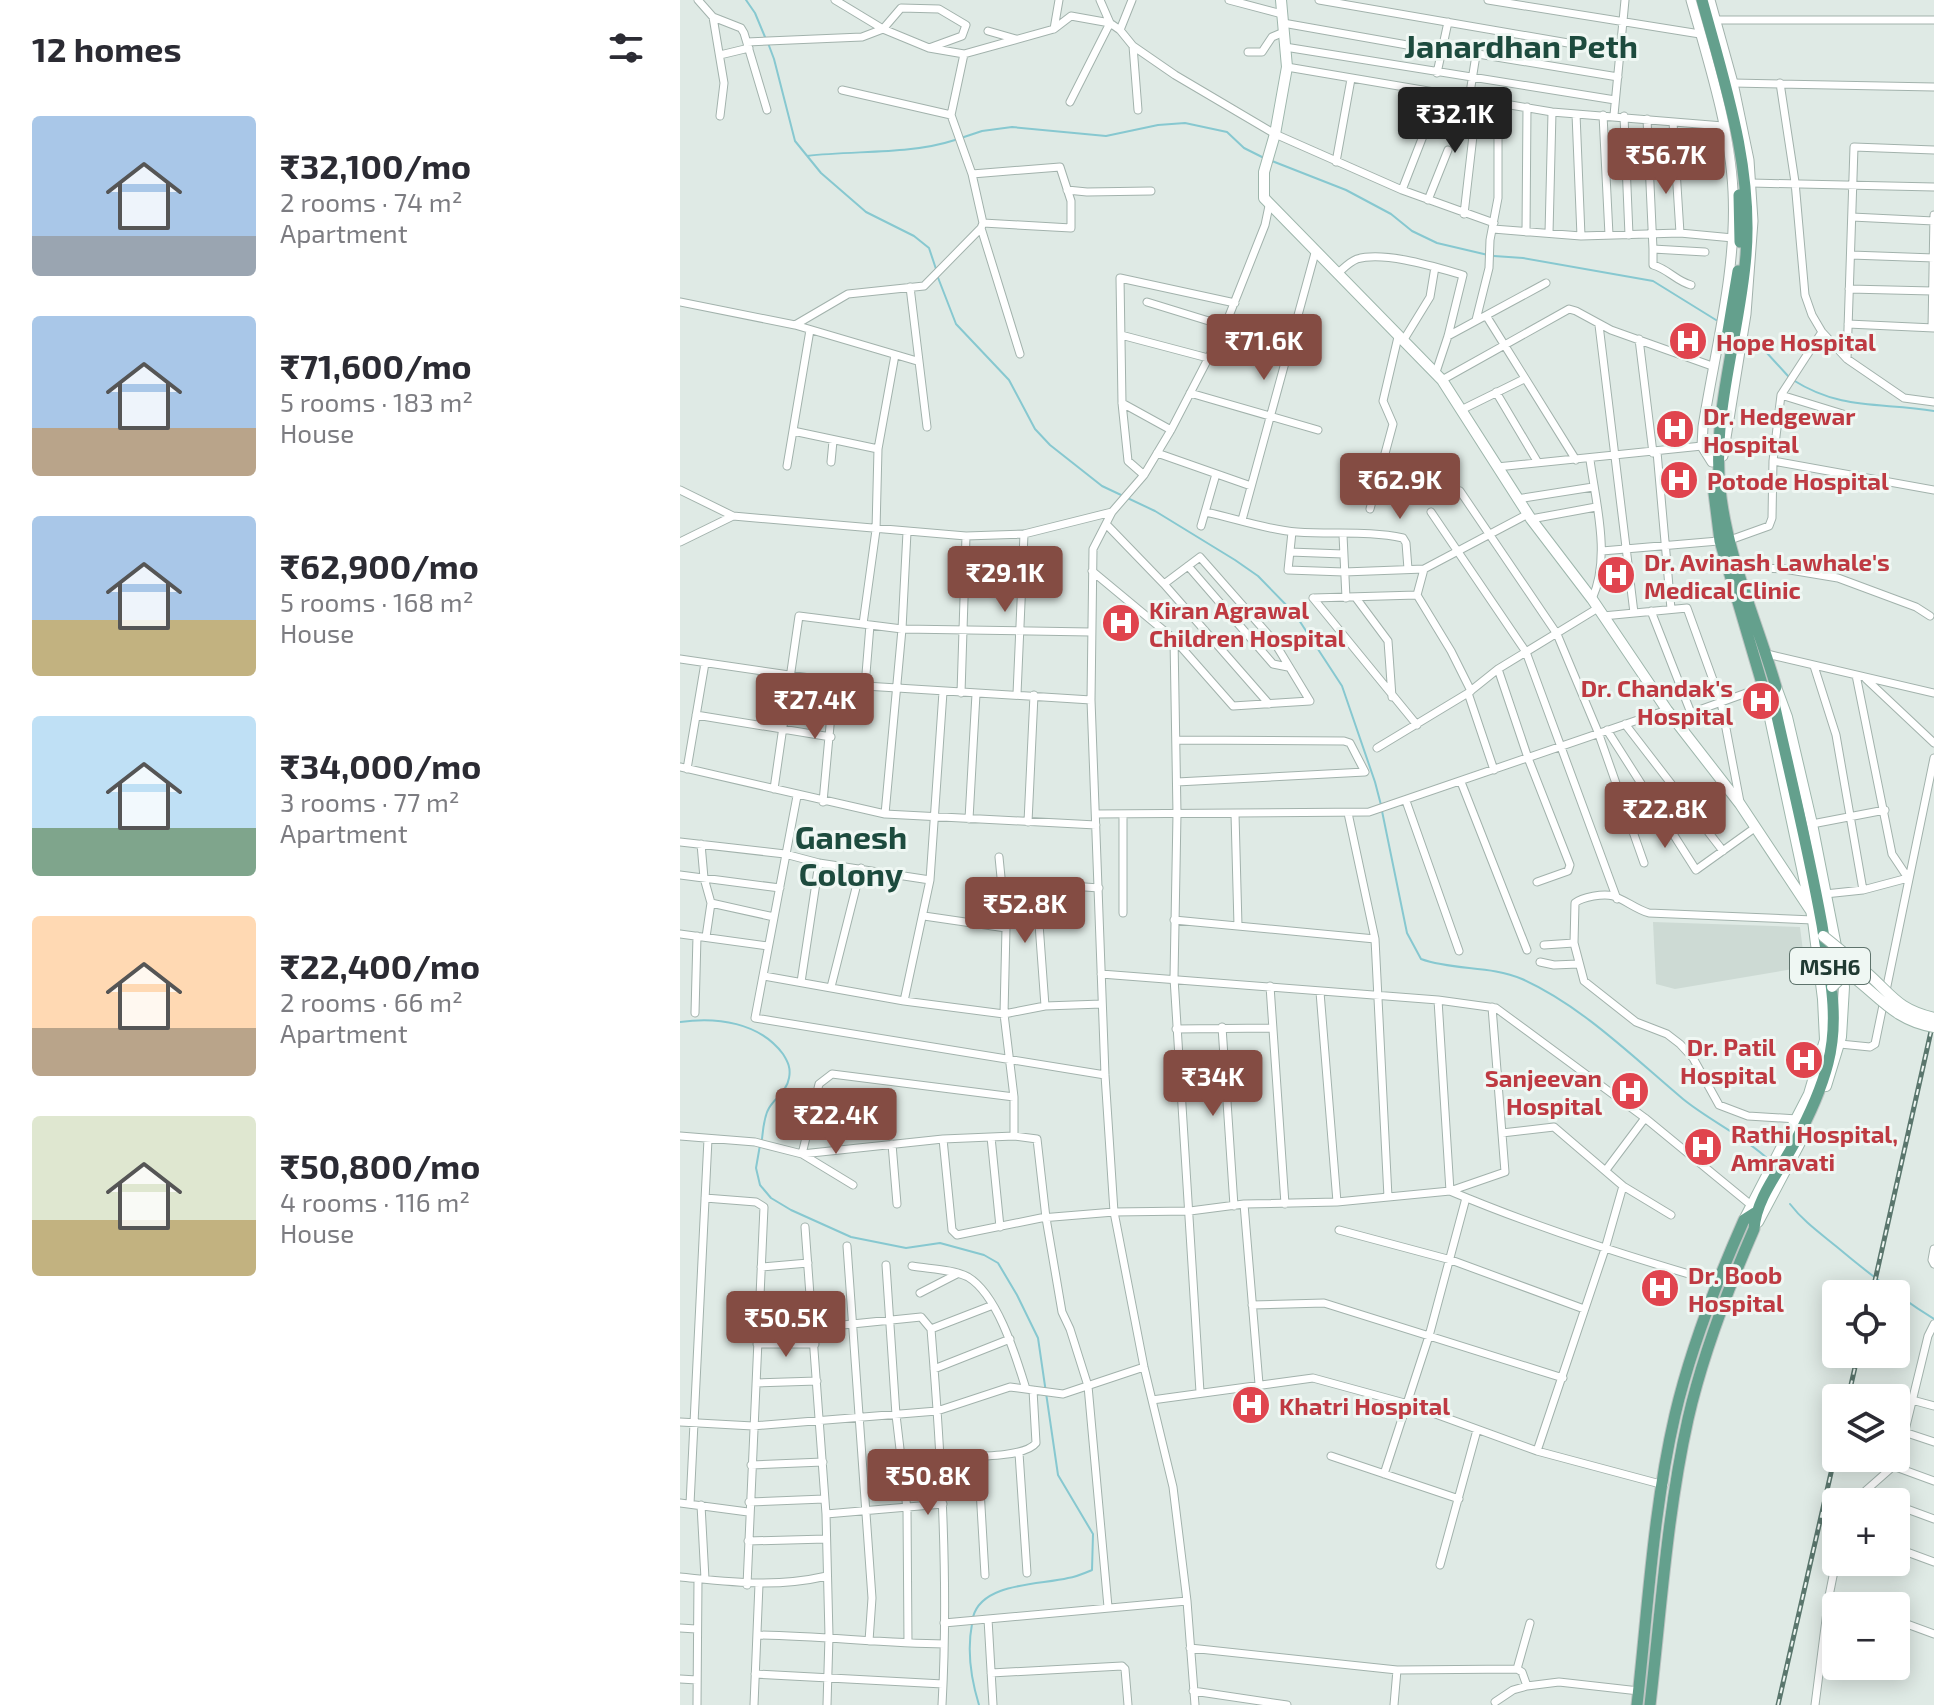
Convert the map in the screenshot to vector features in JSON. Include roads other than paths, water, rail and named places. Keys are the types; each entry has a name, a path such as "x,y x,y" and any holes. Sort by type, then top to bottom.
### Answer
{"main road":[{"path":"1281,0 1287,67 1275,134 1264,172 1262,189 1269,206 1439,376 1517,499 1598,607 1670,714 1740,804 1812,915"},
{"name":"MSH6","path":"1637,1705 1662,1485 1688,1365 1717,1282 1744,1220 1755,1209 1796,1141 1823,1079 1834,1019 1832,987 1809,849 1777,714 1725,540 1716,462 1716,429 1739,265 1739,200 1735,152 1693,0"},
{"path":"1702,0 1741,150 1748,226 1743,291 1716,429"},
{"name":"MSH6","path":"1725,540 1767,654 1769,689 1812,915 1825,1040 1809,1094 1755,1209 1754,1229"},
{"name":"MSH6","path":"1650,1705 1676,1488 1701,1369 1717,1315 1754,1229 1821,1099 1840,1044 1844,987 1812,824 1787,717 1769,689"},
{"path":"1823,936 1865,978 1898,1004 1934,1018"},
{"path":"1832,987 1840,979 1852,976 1865,978 1889,1010 1906,1019 1934,1027"}],"street":[{"path":"698,0 713,17 741,28 750,44 767,110"},
{"path":"835,0 883,29 929,48 964,54 1054,29 1071,16 1110,23 1133,46 1275,134 1493,226 1581,236 1680,233 1733,238"},
{"path":"1054,29 1059,0"},
{"path":"1100,0 1110,23"},
{"path":"1120,30 1132,0"},
{"path":"1229,0 1283,23 1441,51"},
{"path":"1319,0 1620,52"},
{"path":"1488,0 1700,34"},
{"path":"1614,115 1625,0"},
{"path":"1693,0 1732,170 1733,238 1702,446 1704,453 1716,462 1724,448 1752,259 1749,160 1733,83 1710,0"},
{"path":"720,55 750,44 773,41 862,37 883,29 901,8 939,9 966,25 962,36 929,48"},
{"path":"713,17 724,83 720,116"},
{"path":"1716,20 1934,20"},
{"path":"1437,73 1448,22"},
{"path":"1070,102 1110,23"},
{"path":"1248,52 1262,52 1283,23"},
{"path":"988,31 1016,39"},
{"path":"1133,46 1138,110"},
{"path":"1285,47 1615,100"},
{"path":"964,54 951,115 972,174 982,225 1020,354"},
{"path":"1464,214 1476,55 1618,77"},
{"path":"1287,67 1552,112 1723,126"},
{"path":"1336,162 1351,79"},
{"path":"1733,83 1934,87"},
{"path":"1780,83 1795,182 1805,295 1822,332 1847,359 1904,398 1934,402"},
{"path":"842,90 951,115"},
{"path":"1476,320 1489,268 1490,240 1498,198 1498,103"},
{"path":"1526,232 1527,107"},
{"path":"1549,233 1552,112"},
{"path":"1576,114 1581,236"},
{"path":"1603,115 1609,235"},
{"path":"1624,116 1629,235"},
{"path":"1647,119 1653,265 1665,268 1679,281 1691,285"},
{"path":"1673,122 1680,233"},
{"path":"1402,190 1425,131"},
{"path":"1847,359 1852,183 1856,146 1934,150"},
{"path":"1428,200 1448,150"},
{"path":"795,325 848,294 924,286 982,225 1071,228 1071,201 1060,167 972,174"},
{"path":"1751,183 1934,187"},
{"path":"1067,190 1151,191"},
{"path":"1195,1705 1187,1601 1173,1487 1144,1367 1114,1212 1105,1075 1091,700 1093,549 1114,509 1144,475 1171,430 1225,326 1269,206"},
{"path":"1848,324 1933,328 1934,215"},
{"path":"1852,217 1934,221"},
{"path":"1653,249 1705,252"},
{"path":"1242,520 1315,253"},
{"path":"1851,255 1934,258"},
{"path":"1337,274 1360,258 1404,259 1463,275 1439,376"},
{"path":"1370,509 1393,424 1383,401 1400,339 1430,297 1435,267"},
{"path":"1144,475 1128,461 1122,403 1120,278 1235,303"},
{"path":"1448,336 1546,283"},
{"path":"910,287 927,427"},
{"path":"1849,289 1932,291"},
{"path":"680,302 795,325 917,361"},
{"path":"1147,302 1225,326"},
{"path":"1439,376 1569,309 1599,325 1712,366"},
{"path":"1487,317 1576,460"},
{"path":"1599,325 1634,613"},
{"path":"787,466 810,330"},
{"path":"1602,551 1725,540 1769,526 1782,393 1822,332"},
{"path":"1121,335 1208,358"},
{"path":"1639,339 1666,544 1671,609"},
{"path":"870,625 863,624 876,530 878,449 895,355"},
{"path":"1461,410 1524,379"},
{"path":"1496,392 1537,461"},
{"path":"1190,393 1318,430"},
{"path":"1782,393 1846,415"},
{"path":"1122,403 1171,430"},
{"path":"793,431 878,449"},
{"path":"831,462 833,441"},
{"path":"1496,467 1537,461 1590,460 1702,446"},
{"path":"1157,453 1251,486"},
{"path":"1590,460 1602,551 1598,607"},
{"path":"1773,461 1934,490"},
{"path":"1201,526 1216,474"},
{"path":"1517,499 1593,487"},
{"path":"680,490 733,516 966,536 1024,534 1114,509"},
{"path":"1460,491 1557,634 1602,731 1644,863"},
{"path":"1292,532 1288,570 1344,572 1424,569 1529,516 1596,507"},
{"path":"1205,512 1292,532 1366,533 1403,538 1408,569"},
{"path":"1431,512 1526,652 1617,899"},
{"path":"680,542 733,516"},
{"path":"1106,524 1164,584 1269,704"},
{"path":"885,814 902,629 907,532"},
{"path":"1017,694 1024,534"},
{"path":"1343,535 1346,598"},
{"path":"961,693 966,536"},
{"path":"1290,552 1343,554"},
{"path":"1092,571 1174,639 1233,706 1310,701 1273,640 1200,557 1164,584"},
{"path":"1188,566 1273,664 1288,667"},
{"path":"1737,567 1784,569 1838,578 1916,607 1930,616"},
{"path":"1424,569 1417,595 1451,651 1469,692 1494,770"},
{"path":"1417,595 1313,598 1417,725"},
{"path":"1356,598 1388,641 1392,697"},
{"path":"1377,748 1598,607 1634,613 1687,608 1721,702 1738,778 1740,804"},
{"path":"1651,611 1691,713"},
{"path":"774,789 799,616 902,629 1090,632"},
{"path":"865,686 870,625"},
{"path":"1174,639 1177,782 1174,978 1200,1392"},
{"path":"1767,654 1934,693"},
{"path":"680,659 865,686 1091,700"},
{"path":"705,663 683,768 885,814 1096,825"},
{"path":"1814,666 1836,735 1863,890"},
{"path":"1498,669 1528,758 1570,865 1568,871 1537,882"},
{"path":"1860,676 1934,743"},
{"path":"1860,676 1892,854 1908,878"},
{"path":"823,802 834,682"},
{"path":"1096,814 1369,812 1602,731 1670,714 1691,713 1769,689"},
{"path":"904,1001 930,880 943,692"},
{"path":"969,819 976,694"},
{"path":"1028,822 1034,695"},
{"path":"696,715 831,737"},
{"path":"1625,724 1723,851"},
{"path":"1602,731 1695,869 1756,827"},
{"path":"1176,740 1344,741 1350,743 1365,772 1177,782"},
{"path":"1840,1044 1870,1047 1875,1044 1934,758"},
{"path":"1461,782 1527,950"},
{"path":"797,796 755,1018 1105,1075"},
{"path":"1406,801 1459,951"},
{"path":"1812,824 1885,810"},
{"path":"1348,813 1375,939 1388,1197"},
{"path":"1123,814 1123,913"},
{"path":"1235,814 1238,926"},
{"path":"680,842 785,854 819,863 930,880"},
{"path":"701,844 704,878 711,903 706,937"},
{"path":"999,857 1006,928 1004,1014 1014,1097 1014,1136"},
{"path":"801,982 819,863"},
{"path":"831,987 861,868"},
{"path":"680,875 780,888"},
{"path":"1825,894 1863,890 1908,878"},
{"path":"1001,881 1099,888"},
{"path":"1036,883 1045,1006"},
{"path":"1797,1119 1748,1116 1719,1105 1693,1058 1680,1044 1667,1034 1642,1026 1584,981 1574,943 1576,900 1609,895 1649,913 1812,915"},
{"path":"711,903 774,917"},
{"path":"924,916 1006,928"},
{"path":"1174,920 1375,939"},
{"path":"680,934 768,946"},
{"path":"695,1013 697,936"},
{"path":"1544,945 1574,943"},
{"path":"1540,962 1578,964"},
{"path":"1101,974 1438,1000 1502,1010 1645,1118 1755,1209"},
{"path":"764,976 904,1001 1004,1014 1045,1006 1102,1004"},
{"path":"1270,986 1285,1204"},
{"path":"1320,992 1337,1202"},
{"path":"1438,1000 1450,1191"},
{"path":"943,1139 954,1233 963,1235 1046,1218 1114,1212 1190,1211 1244,1204 1337,1202 1450,1191 1505,1172 1492,1007"},
{"path":"1222,1027 1234,1206"},
{"path":"1176,1029 1271,1028"},
{"path":"802,1154 819,1084 832,1074 1014,1097"},
{"path":"1606,1170 1645,1118"},
{"path":"1502,1133 1554,1127 1623,1186 1671,1215"},
{"path":"680,1136 755,1142 802,1154 853,1185"},
{"path":"802,1154 943,1139 1014,1136 1032,1137 1038,1141 1046,1218 1062,1312 1088,1386 1108,1607"},
{"path":"991,1137 1000,1227"},
{"path":"690,1504 708,1139"},
{"path":"892,1144 897,1204"},
{"path":"1537,1451 1623,1186"},
{"path":"1450,1191 1605,1249 1730,1286"},
{"path":"705,1198 762,1203 764,1207 747,1585"},
{"path":"1384,1474 1429,1336 1466,1198"},
{"path":"1244,1204 1259,1384"},
{"path":"805,1227 826,1514 827,1705"},
{"path":"1339,1230 1451,1260 1584,1309"},
{"path":"847,1246 872,1598 869,1641"},
{"path":"1934,1249 1934,1264"},
{"path":"761,1267 808,1263"},
{"path":"886,1265 896,1415 907,1509 908,1643"},
{"path":"912,1266 957,1274 972,1281 993,1305 1032,1390 1036,1443 1033,1447 1019,1453 940,1458"},
{"path":"920,1293 957,1274"},
{"path":"759,1306 811,1303"},
{"path":"1252,1305 1324,1303 1563,1378"},
{"path":"931,1329 993,1305"},
{"path":"813,1328 921,1317 931,1329 943,1504 942,1705"},
{"path":"1910,1408 1933,1326"},
{"path":"934,1369 1010,1339"},
{"path":"757,1344 815,1344"},
{"path":"680,1422 753,1426 937,1411 1010,1387 1063,1394 1144,1367"},
{"path":"1152,1400 1313,1378 1408,1404 1537,1451 1676,1488"},
{"path":"756,1383 817,1381"},
{"path":"1912,1400 1934,1406"},
{"path":"1440,1565 1477,1430"},
{"path":"1910,1434 1934,1442"},
{"path":"1019,1453 1027,1573"},
{"path":"978,1455 985,1575"},
{"path":"1331,1456 1459,1499"},
{"path":"751,1465 823,1462"},
{"path":"1869,1488 1886,1472"},
{"path":"1909,1472 1934,1481"},
{"path":"749,1502 824,1499"},
{"path":"680,1503 748,1512"},
{"path":"826,1514 943,1504"},
{"path":"697,1705 696,1629 701,1579 701,1505"},
{"path":"1910,1510 1934,1519"},
{"path":"748,1541 826,1539"},
{"path":"1910,1553 1934,1562"},
{"path":"680,1577 747,1585 795,1583 827,1576"},
{"path":"754,1705 759,1584"},
{"path":"944,1623 1187,1601"},
{"path":"988,1619 993,1705"},
{"path":"1517,1669 1530,1623"},
{"path":"1910,1625 1934,1634"},
{"path":"680,1628 696,1629"},
{"path":"757,1635 829,1636 944,1644"},
{"path":"1190,1648 1397,1670 1517,1669 1522,1672 1527,1686"},
{"path":"1815,1705 1822,1650"},
{"path":"991,1673 1122,1666 1125,1669 1128,1705"},
{"path":"1394,1705 1397,1670"},
{"path":"755,1674 943,1684"},
{"path":"680,1679 697,1680"},
{"path":"1495,1702 1513,1690 1559,1682 1639,1691"},
{"path":"1193,1691 1287,1705"}],"waterway":[{"path":"746,0 765,37"},
{"path":"768,43 795,141 821,173 866,212 914,236 929,248 936,269"},
{"path":"961,138 982,131 1012,127 1106,136 1158,125 1185,123 1227,132 1244,148 1262,157"},
{"path":"807,156 901,150 955,140"},
{"path":"1272,161 1346,190 1437,243 1488,255"},
{"path":"1494,256 1523,258 1653,281 1716,320"},
{"path":"937,275 956,324 1009,380 1035,429 1050,445 1102,486 1155,511 1235,560 1258,576 1295,614 1342,686 1381,805"},
{"path":"1753,344 1766,352 1788,376"},
{"path":"1793,380 1828,397 1845,401 1934,411"},
{"path":"1382,811 1407,933 1421,959 1510,975 1544,990 1606,1033 1693,1107 1768,1159"},
{"path":"680,1022 723,1021 750,1028 773,1043 783,1054 789,1065 789,1078 786,1087 767,1111 762,1139"},
{"path":"760,1145 756,1168 760,1185 771,1198 791,1210 851,1237 906,1248 940,1243 984,1255 998,1263 1038,1338 1058,1475 1093,1534 1092,1570 1000,1591 988,1597 973,1617"},
{"path":"1790,1204 1812,1227 1860,1266 1934,1319"},
{"path":"972,1624 971,1664 979,1705"}],"railway":[{"path":"1875,1280 1934,1018"},
{"path":"1851,1384 1855,1368"},
{"path":"1778,1705 1831,1472"}],"place":[{"name":"Hope Hospital","path":"1688,341"},
{"name":"Dr. Hedgewar Hospital","path":"1675,429"},
{"name":"Potode Hospital","path":"1679,480"},
{"name":"Dr. Avinash Lawhale's Medical Clinic","path":"1616,575"},
{"name":"Kiran Agrawal Children Hospital","path":"1121,623"},
{"name":"Dr. Chandak's Hospital","path":"1761,701"},
{"name":"Dr. Patil Hospital","path":"1804,1060"},
{"name":"Sanjeevan Hospital","path":"1630,1091"},
{"name":"Rathi Hospital, Amravati","path":"1703,1147"},
{"name":"Dr. Boob Hospital","path":"1660,1288"},
{"name":"Khatri Hospital","path":"1251,1405"}],"district":[{"name":"Janardhan Peth","path":"1521,45"},
{"name":"Ganesh Colony","path":"851,854"}]}
